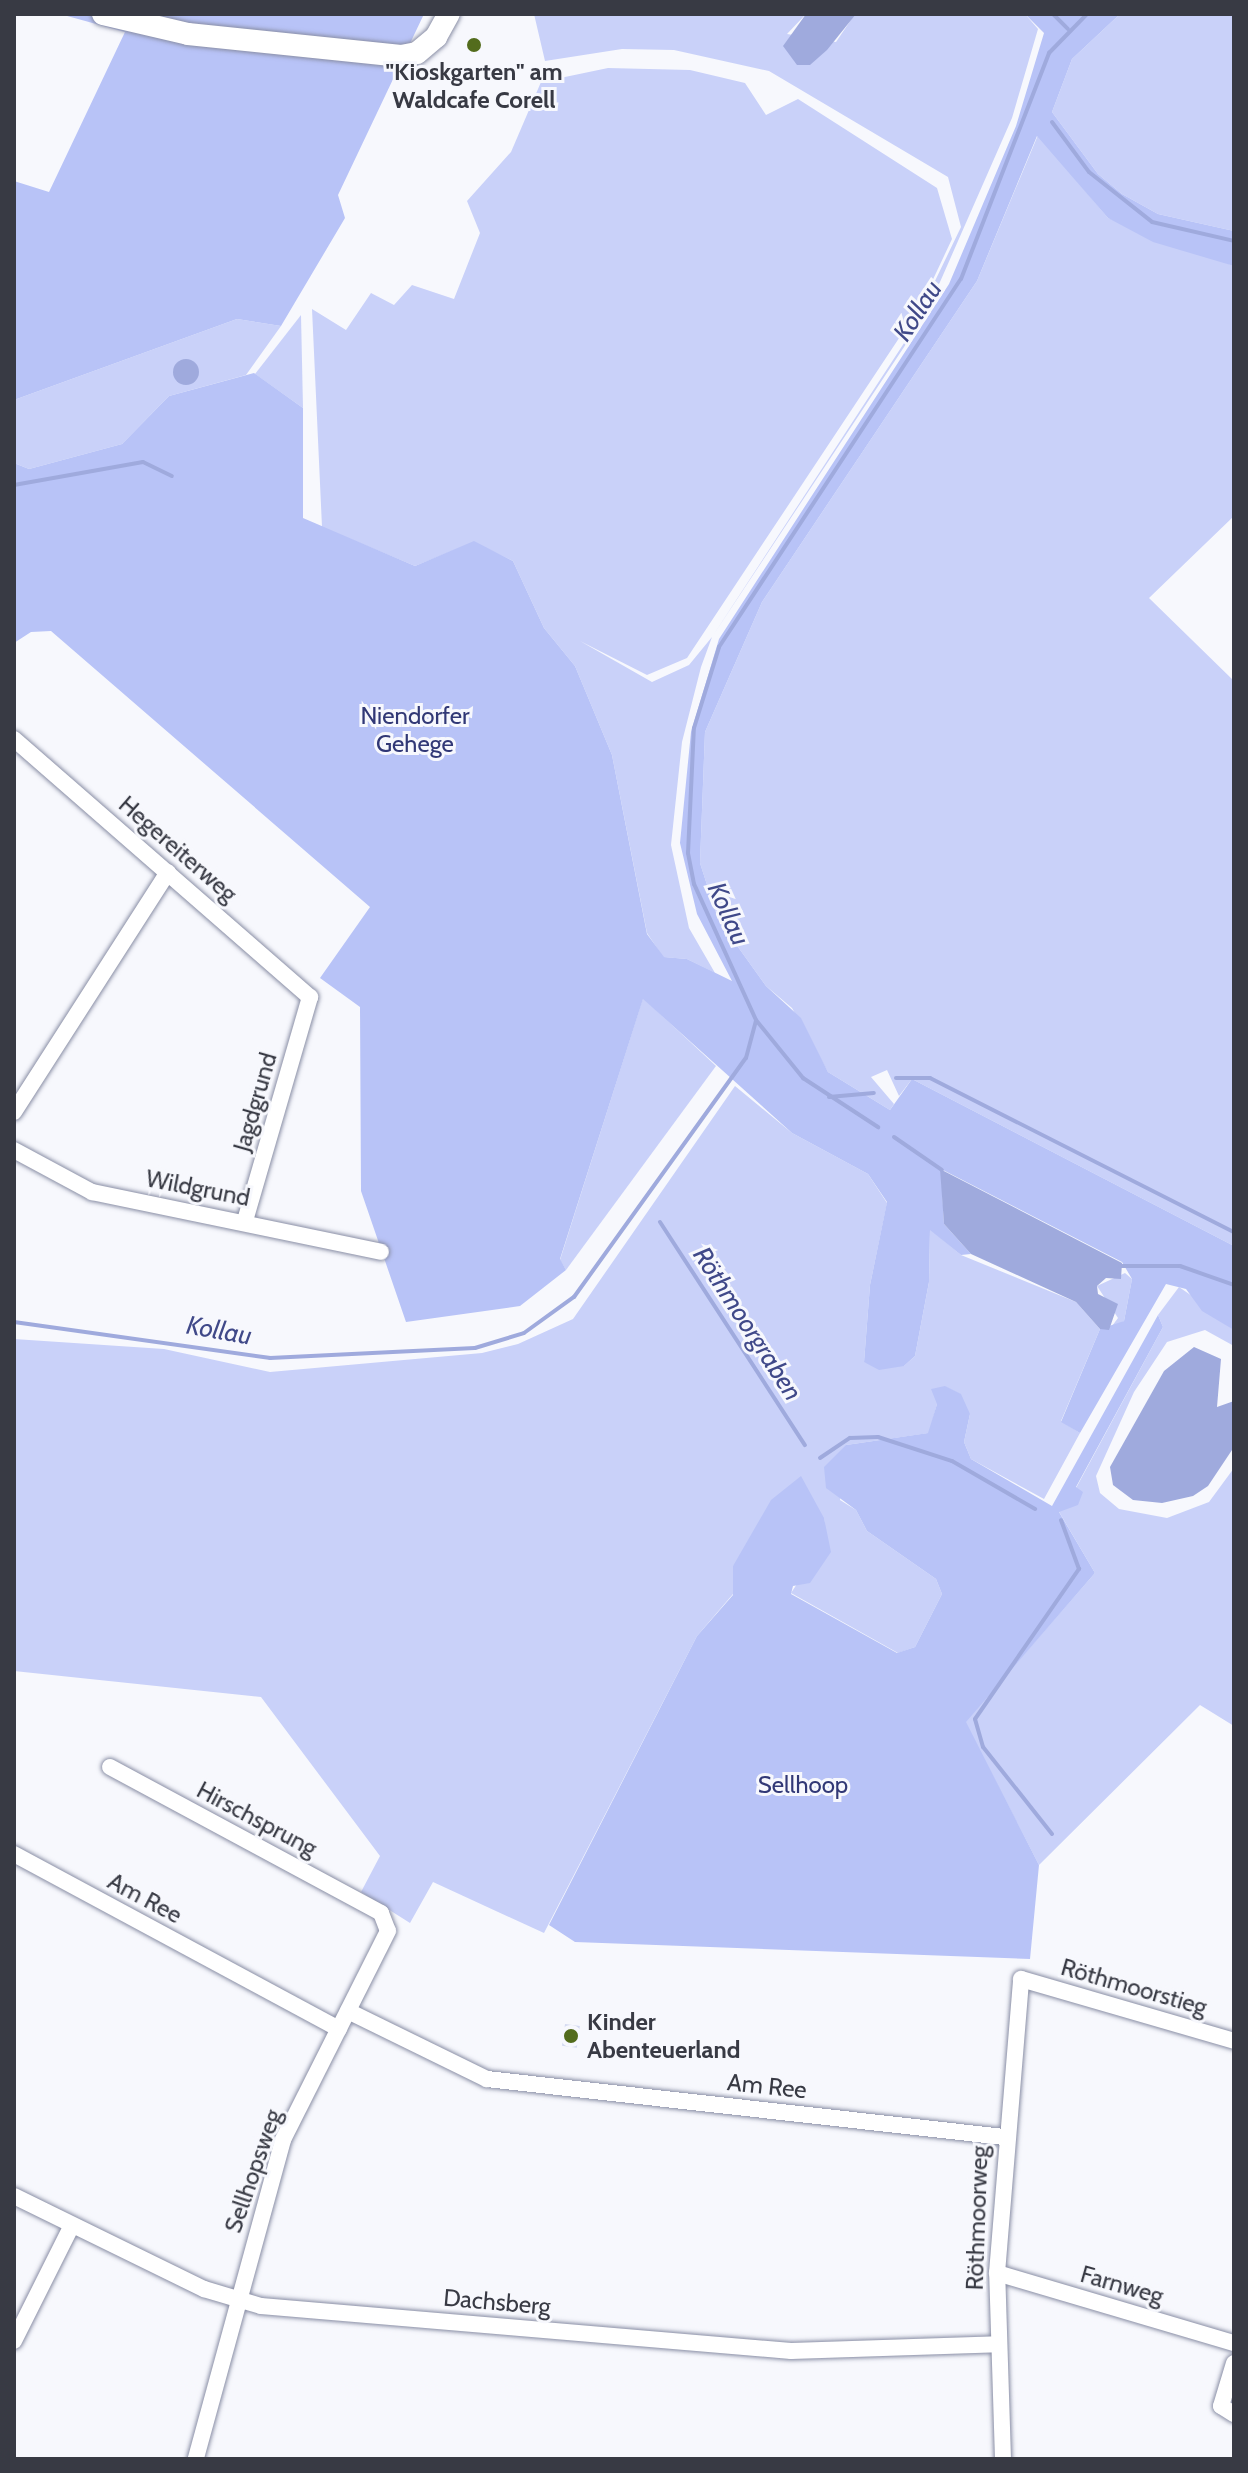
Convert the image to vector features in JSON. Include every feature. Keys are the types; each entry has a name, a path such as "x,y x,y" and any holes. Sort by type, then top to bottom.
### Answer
{"street":[{"path":"103,14 188,34 401,56 417,53 436,37 449,14"},
{"name":"Hegereiterweg","path":"14,739 310,997"},
{"path":"14,1112 168,872"},
{"name":"Jagdgrund","path":"245,1221 310,997"},
{"name":"Wildgrund","path":"14,1150 92,1192 245,1221 381,1252"},
{"name":"Hirschsprung","path":"110,1767 381,1913"},
{"name":"Am Ree","path":"14,1854 339,2029"},
{"name":"Sellhopsweg","path":"196,2459 283,2140 388,1931 381,1913"},
{"name":"Röthmoorstieg","path":"1021,1979 1234,2041"},
{"name":"Röthmoorweg","path":"1003,2459 997,2273 1004,2137 1021,1979"},
{"name":"Am Ree","path":"348,2011 487,2079 1004,2137"},
{"name":"Dachsberg","path":"14,2196 71,2227 237,2300 791,2351 998,2344"},
{"path":"14,2341 71,2227"},
{"name":"Farnweg","path":"997,2273 1234,2343"},
{"path":"1234,2363 1221,2406 1234,2414"}],"shaded area":[{"path":"534,14 806,14 787,34 836,42 855,14 1025,14 1038,29 1012,118 940,282 910,338 712,637 908,337 961,227 948,177 769,71 674,50 622,49 545,61"},
{"path":"806,14 856,14 827,50 810,65 797,65 783,46"},
{"path":"1120,14 1234,14 1234,231 1158,214 1122,194 1098,174 1052,112 1072,59"},
{"path":"608,68 690,70 745,83 766,115 798,99 937,188 952,239 921,305 687,658 647,675 580,641 652,682 689,665 712,637 682,742 671,845 689,928 715,973 687,959 663,957 647,933 612,755 575,666 544,628 513,561 474,542 415,566 322,527 312,309 346,330 371,293 394,305 412,285 454,299 480,233 467,201 511,152 541,82"},
{"path":"1038,135 1108,218 1234,266 1234,516 1149,598 1234,681 1234,1246 912,1079 899,1096 887,1070 871,1077 894,1104 890,1110 828,1072 792,1008 766,986 718,919 700,863 705,732 762,602 977,281"},
{"path":"301,315 303,408 255,374"},
{"path":"237,319 281,326 246,375 169,396 122,444 29,469 14,463 14,400"},
{"path":"186,359 196,362 199,372 196,382 186,385 176,382 173,372 176,362"},
{"path":"643,998 716,1066 566,1270 560,1260"},
{"path":"735,1086 792,1133 868,1174 887,1203 870,1285 864,1362 904,1366 915,1356 929,1282 930,1229 961,1255 1076,1302 1100,1329 1061,1421 1080,1433 1044,1499 971,1459 964,1442 970,1414 937,1404 929,1433 846,1445 840,1500 856,1510 867,1531 936,1579 942,1594 915,1647 898,1653 791,1593 826,1540 824,1518 733,1566 733,1594 697,1636 544,1933 433,1882 410,1923 361,1892 380,1856 261,1697 14,1671 14,1339 164,1349 270,1372 482,1353 518,1344 573,1319"},
{"path":"940,1169 1122,1263 1121,1279 1106,1278 1097,1286 1098,1294 1118,1304 1109,1330 1100,1329 1076,1302 971,1254 944,1224"},
{"path":"1125,1273 1132,1279 1124,1321 1109,1330 1118,1318 1097,1286"},
{"path":"1234,1279 1234,1346 1205,1330 1167,1342 1134,1392 1096,1476 1100,1493 1119,1509 1167,1518 1209,1502 1234,1468 1234,1726 1200,1705 1039,1865 965,1722 1095,1573 1058,1510 1076,1488 1163,1327 1158,1315 1179,1287 1192,1296"},
{"path":"1194,1347 1221,1359 1217,1407 1234,1401 1234,1447 1208,1486 1193,1496 1162,1503 1133,1500 1113,1485 1110,1467 1164,1371"}],"green space":[{"path":"60,14 424,14 338,195 345,218 281,326 237,319 14,400 14,181 49,192 125,32"},
{"name":"Niendorfer Gehege","path":"1025,14 1120,14 1072,59 1052,112 1098,174 1122,194 1158,214 1234,231 1234,266 1153,242 1108,218 1037,136 977,281 762,602 705,732 700,863 718,919 766,986 801,1018 828,1072 890,1110 912,1079 1234,1246 1234,1330 1202,1311 1186,1289 1166,1284 1080,1433 1061,1422 1100,1329 1124,1321 1132,1279 1122,1262 941,1169 944,1224 971,1254 961,1255 930,1230 929,1282 915,1356 904,1366 879,1370 864,1362 870,1285 887,1202 868,1174 792,1133 643,999 560,1259 566,1270 520,1306 406,1322 361,1191 360,1007 320,978 370,907 51,631 31,632 14,643 14,463 29,469 122,444 169,396 254,373 303,408 303,518 415,566 474,541 513,561 544,628 575,666 612,755 647,934 664,957 687,959 732,981 697,914 680,843 691,732 719,639 949,284 1016,126 1044,33"},
{"name":"Sellhoop","path":"1158,1315 1163,1327 1076,1487 1083,1492 1078,1505 1059,1512 1095,1573 966,1722 1039,1865 1030,1959 575,1942 549,1925 697,1636 733,1595 733,1566 771,1500 801,1476 824,1518 831,1552 810,1583 793,1586 791,1594 897,1653 915,1647 942,1594 936,1579 867,1531 856,1510 826,1488 824,1467 846,1445 928,1433 937,1404 931,1389 945,1386 961,1394 970,1414 964,1442 971,1459 1052,1506"}],"building":[{"name":"Kinder Abenteuerland","path":"565,2024 580,2026 577,2048 562,2046"}],"waterway":[{"path":"1053,14 1068,29"},
{"name":"Kollau","path":"14,1322 270,1358 475,1348 524,1333 574,1297 746,1058 756,1020 694,884 688,853 694,728 719,647 961,279 1049,53 1087,14"},
{"path":"1052,122 1089,172 1152,222 1234,241"},
{"path":"14,485 143,462 172,476"},
{"path":"756,1020 803,1078 878,1127"},
{"path":"896,1078 930,1078 1234,1232"},
{"path":"829,1097 874,1093"},
{"path":"894,1137 942,1170"},
{"name":"Röthmoorgraben","path":"660,1222 805,1445"},
{"path":"1120,1266 1180,1266 1234,1285"},
{"name":"Röthmoorgraben","path":"820,1458 850,1438 878,1437 952,1461 1035,1509"},
{"name":"Röthmoorgraben","path":"1052,1834 983,1747 975,1719 1079,1569 1061,1520"}],"place":[{"name":"\"Kioskgarten\" am Waldcafe Corell","path":"474,45"},
{"name":"Kinder Abenteuerland","path":"571,2036"}]}
